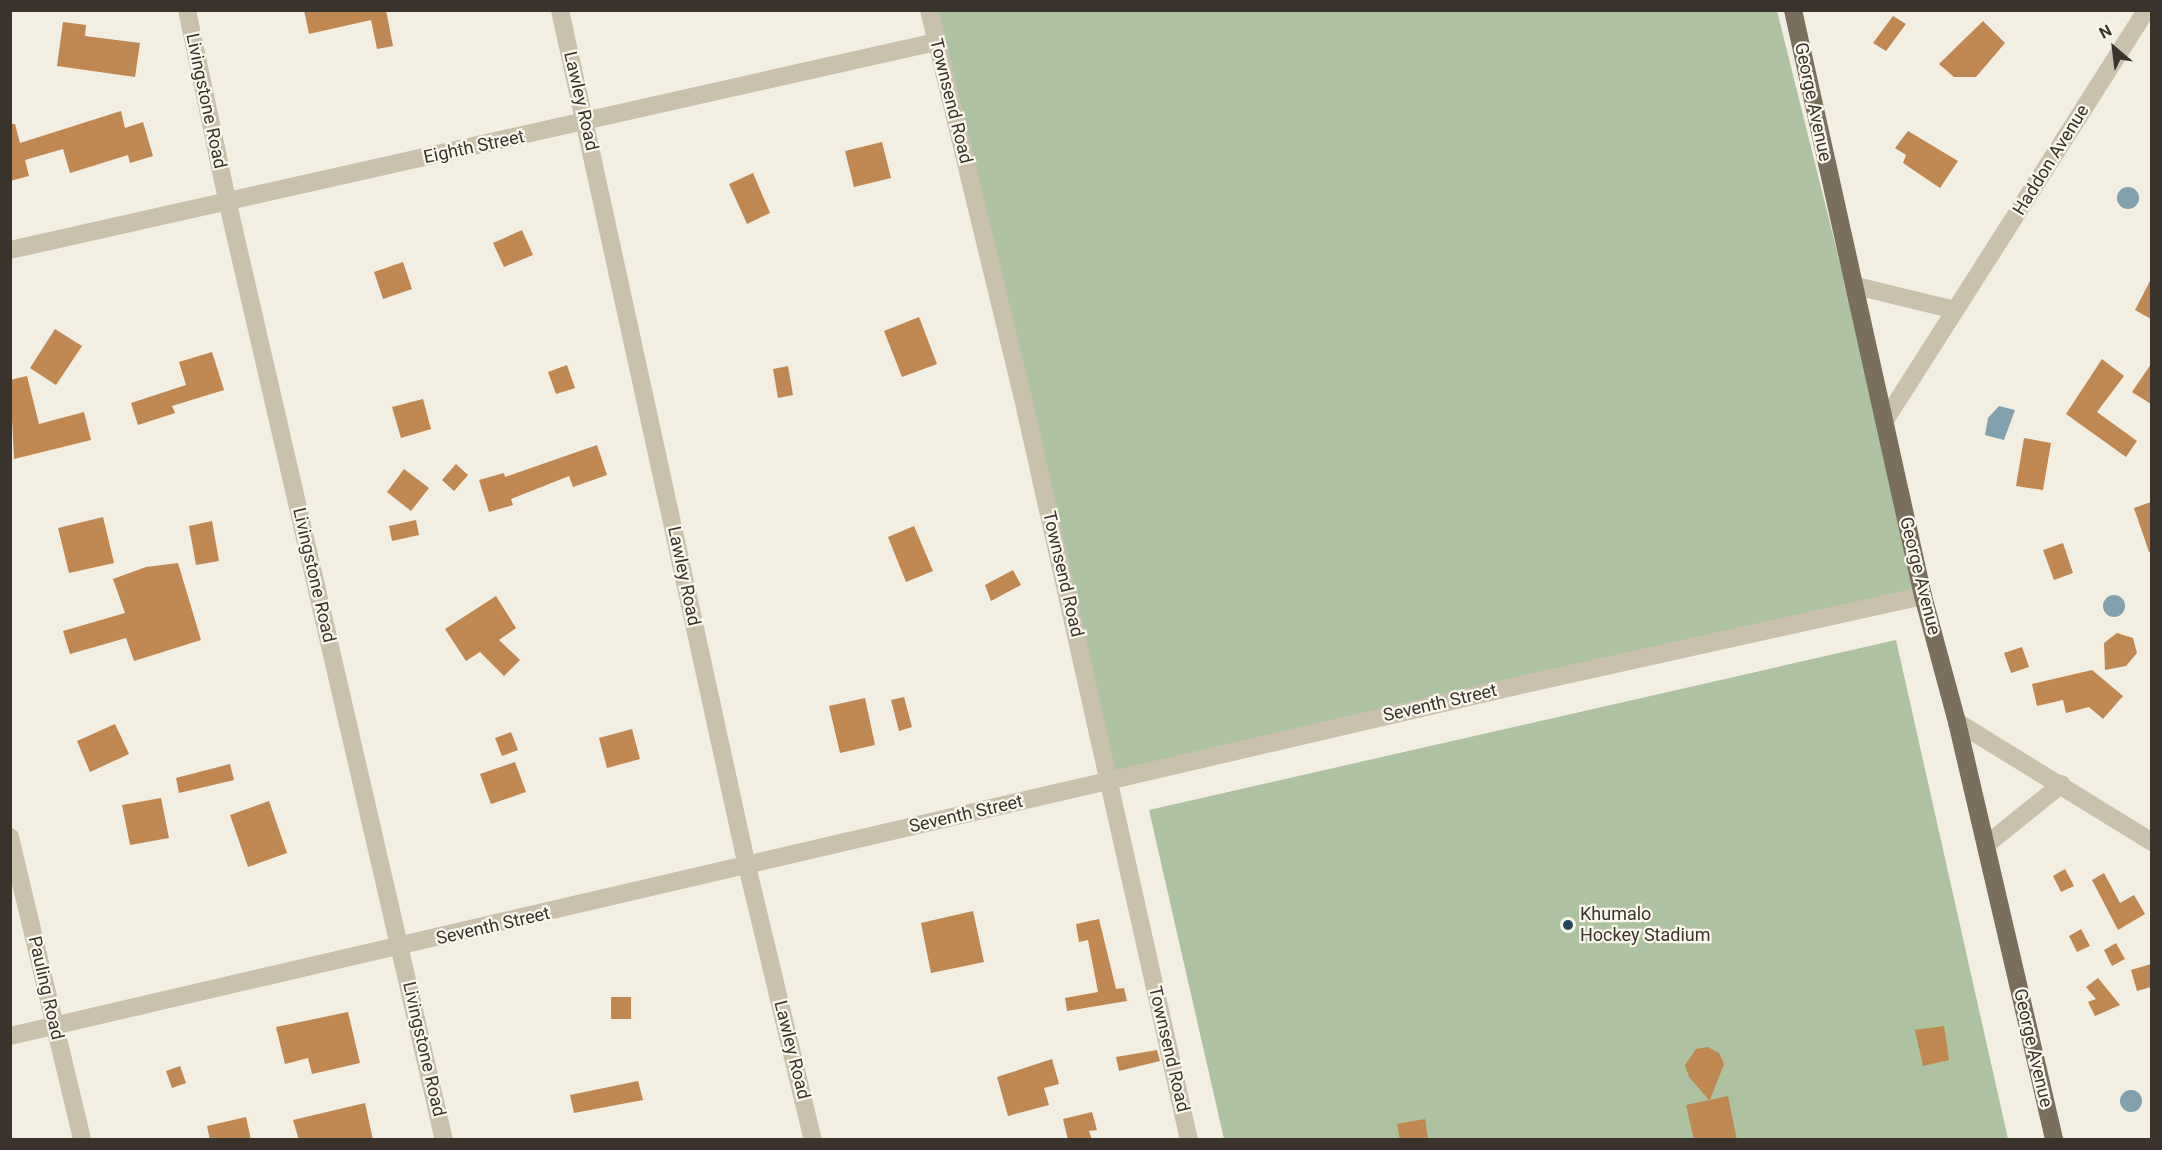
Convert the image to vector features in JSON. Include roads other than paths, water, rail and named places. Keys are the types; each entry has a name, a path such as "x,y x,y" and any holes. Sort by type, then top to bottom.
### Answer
{"main road":[{"name":"George Avenue","path":"1793,10 1852,285 1923,596 1957,723 2054,1140"}],"street":[{"name":"Livingstone Road","path":"187,10 228,204 444,1140"},
{"name":"Lawley Road","path":"560,10 587,123 747,866 813,1140"},
{"name":"Townsend Road","path":"929,10 1026,412 1189,1140"},
{"name":"Haddon Avenue","path":"1884,422 2146,10"},
{"name":"Eighth Street","path":"10,250 228,204 936,42"},
{"path":"1852,285 1955,310"},
{"name":"Seventh Street","path":"10,1036 401,948 1108,780 1923,596"},
{"path":"1957,723 2062,784 2151,842"},
{"path":"1986,845 2062,784"},
{"name":"Pauling Road","path":"10,837 82,1140"}],"water":[{"path":"2128,187 2136,190 2139,198 2136,206 2128,209 2120,206 2117,198 2120,190"},
{"path":"1999,406 2015,410 2004,440 1985,435 1988,418"},
{"path":"2114,595 2122,598 2125,606 2122,614 2114,617 2106,614 2103,606 2106,598"},
{"path":"2131,1090 2141,1097 2142,1101 2135,1111 2131,1112 2121,1105 2120,1101 2127,1091"}],"place":[{"name":"Khumalo Hockey Stadium","path":"1568,925"}]}
